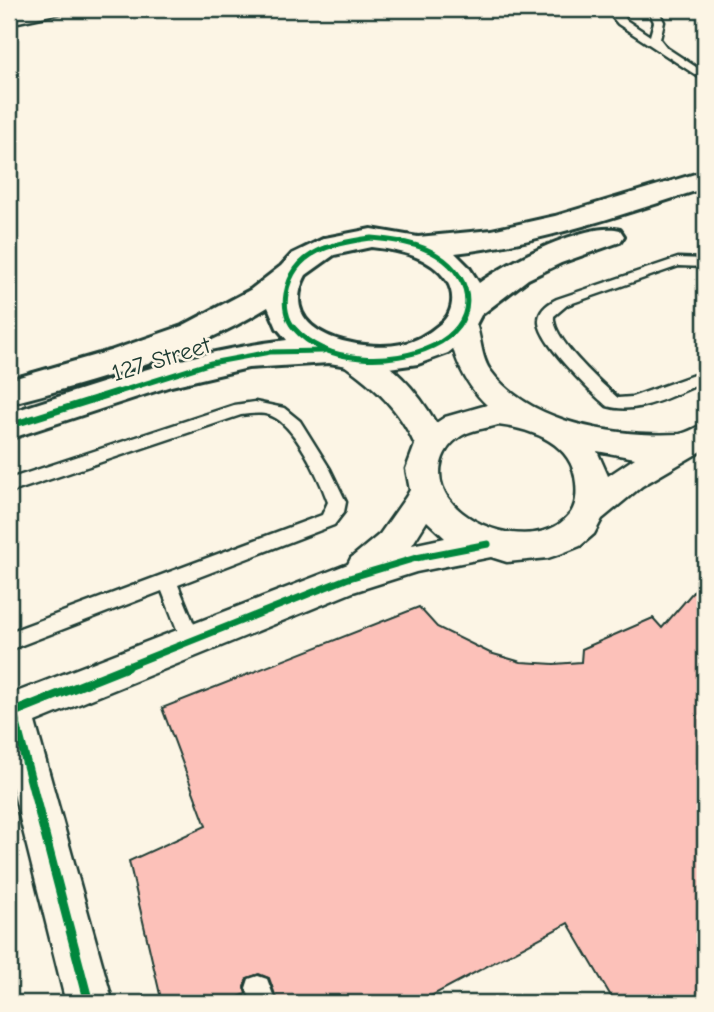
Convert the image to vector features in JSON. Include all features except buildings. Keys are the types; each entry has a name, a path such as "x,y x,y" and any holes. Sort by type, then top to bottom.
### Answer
{"street":[{"path":"9,18 53,9"},
{"path":"419,246 468,244 514,236 705,179"},
{"path":"341,355 387,359 419,354 437,345 513,272 542,258 705,205"},
{"path":"431,445 422,423 394,386 341,355 307,340 292,324 284,307 284,290 291,274 304,259 323,248 370,238 419,246 442,257 458,272 467,291 466,353 477,375 494,396 520,416 559,431 626,446 660,446 698,439"},
{"name":"127 Street","path":"9,392 197,334 250,306 291,274"},
{"name":"127 Street","path":"9,426 240,356 299,350 341,355"},
{"path":"520,416 478,416 443,432 431,445 424,460 422,476 425,493 434,509 448,524 466,536 488,544 520,548 550,543 575,530 590,510 637,470 698,439"},
{"path":"559,431 579,447 591,467 595,489 590,510"},
{"path":"346,579 374,561 397,540 414,517 425,493"},
{"path":"89,1003 11,713 346,579 416,558 488,544"}],"lane":[{"path":"617,9 622,22 705,78"},
{"path":"653,9 659,22 655,39 662,47"},
{"path":"705,263 678,262 562,302 548,313 545,320 551,335 608,398 620,404 633,403 705,376"},
{"path":"9,486 240,409 266,408 289,417 297,425 337,502 335,512 328,520 9,641"},
{"path":"167,581 191,641"}],"cycle path":[{"path":"371,238 426,249 448,263 465,286 468,301 465,317 459,326 436,345 406,356 374,359 342,355 314,344 293,328 284,306 288,279 294,269 303,260 324,249 371,238"},
{"path":"9,426 211,363 270,352 323,351"},
{"path":"9,714 346,579 416,558 488,544"},
{"path":"13,712 89,1003"}]}
